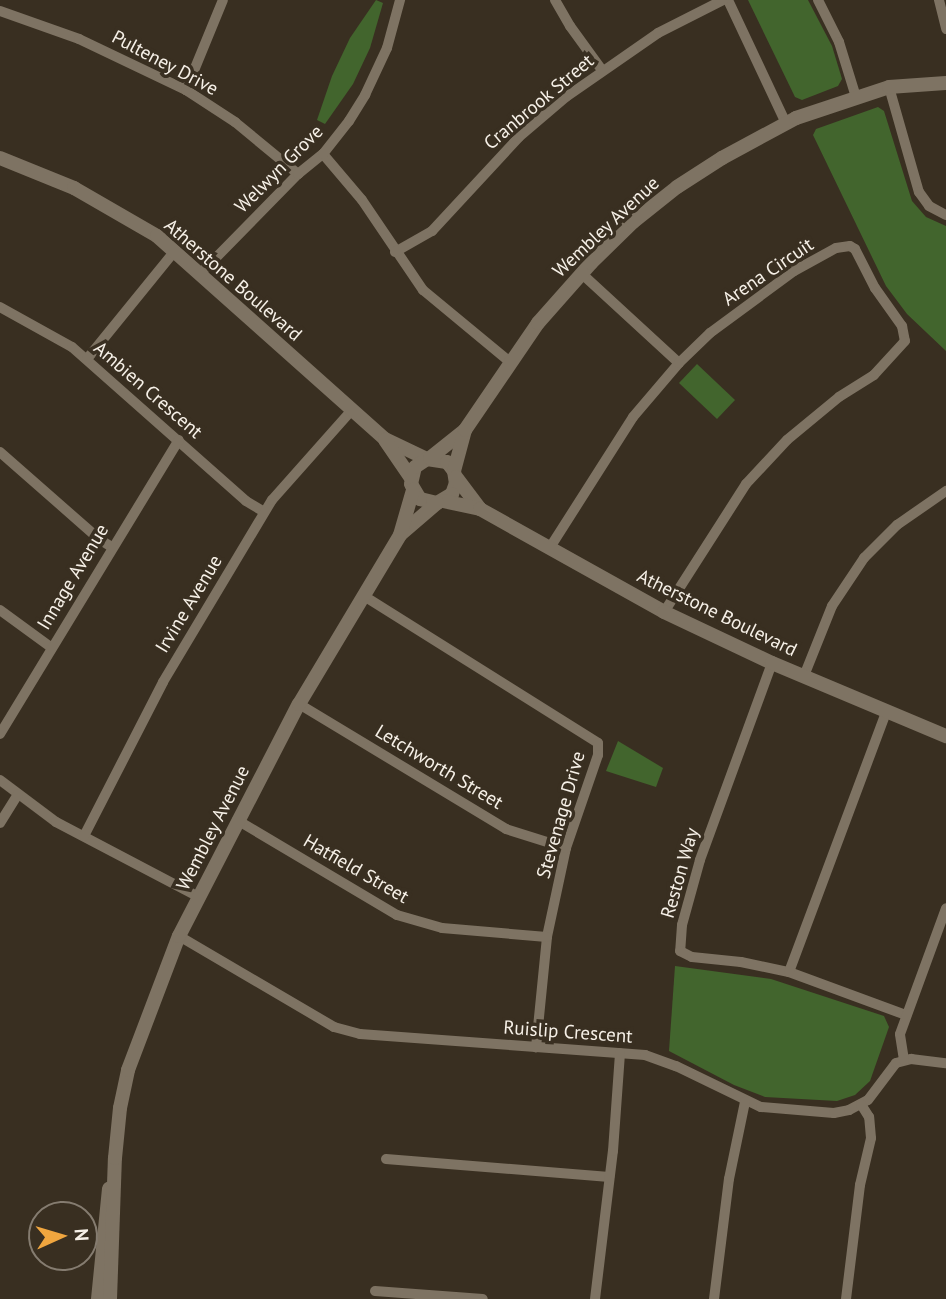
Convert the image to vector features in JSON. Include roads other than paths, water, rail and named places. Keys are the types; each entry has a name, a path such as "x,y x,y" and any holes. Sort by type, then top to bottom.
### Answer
{"street":[{"path":"186,90 223,0"},
{"name":"Welwyn Grove","path":"199,275 298,174 323,154 365,95 387,48 400,0"},
{"path":"555,0 602,70"},
{"path":"725,0 786,123"},
{"name":"Cranbrook Street","path":"395,252 432,231 519,138 602,70 658,33 725,0"},
{"path":"818,0 839,42 856,97"},
{"path":"939,0 946,29"},
{"name":"Pulteney Drive","path":"0,11 79,39 186,90 235,122 298,174"},
{"name":"Wembley Avenue","path":"429,458 465,430 538,323 581,273 633,222 677,187 786,123 890,87 946,83"},
{"path":"890,87 919,192 929,206 946,215"},
{"path":"323,154 362,200 423,290 510,362"},
{"name":"Atherstone Boulevard","path":"0,158 74,188 157,236 385,439 412,484"},
{"name":"Arena Circuit","path":"549,550 633,417 679,363 754,298 794,271 843,246 855,249 874,288 907,337 874,375 811,419 746,484 664,612"},
{"path":"87,359 174,252"},
{"path":"581,273 679,363"},
{"name":"Ambien Crescent","path":"0,307 56,336 87,359 246,500 264,512"},
{"name":"Irvine Avenue","path":"84,836 163,682 264,512 277,493 352,410"},
{"name":"Wembley Avenue","path":"455,474 465,430"},
{"name":"Atherstone Boulevard","path":"385,439 429,458"},
{"name":"Innage Avenue","path":"0,734 178,440"},
{"path":"0,452 99,539 112,547"},
{"path":"429,458 442,459 455,474 454,489 440,502 420,499 412,484 415,467 429,458"},
{"name":"Atherstone Boulevard","path":"455,474 480,509"},
{"name":"Wembley Avenue","path":"97,1299 105,1213 128,1069 179,936 299,704 400,535 412,484"},
{"path":"804,676 832,606 864,558 897,525 946,491"},
{"name":"Wembley Avenue","path":"400,535 440,502"},
{"name":"Atherstone Boulevard","path":"440,502 480,509 664,612 772,663 946,736"},
{"name":"Stevenage Drive","path":"364,596 595,738 598,743 598,755 566,848 547,937 536,1047"},
{"path":"0,610 52,648"},
{"name":"Reston Way","path":"772,663 700,860 680,944 684,955 741,962 789,972 906,1015"},
{"name":"Letchworth Street","path":"299,704 506,829 566,848"},
{"path":"789,972 886,713"},
{"path":"0,780 56,822 199,897"},
{"path":"0,823 18,794"},
{"name":"Hatfield Street","path":"237,820 397,915 442,928 547,937"},
{"path":"904,1060 900,1034 946,908"},
{"name":"Ruislip Crescent","path":"179,936 334,1027 360,1034 620,1053 657,1059 746,1102 768,1108 834,1113 861,1104"},
{"path":"594,1299 620,1053"},
{"path":"846,1299 860,1185 871,1138 869,1117 861,1104 875,1092 889,1068 904,1060 946,1063"},
{"path":"714,1299 729,1179 746,1102"},
{"name":"Wembley Avenue","path":"110,1299 116,1203 115,1159"},
{"path":"386,1159 609,1177"},
{"path":"375,1291 483,1299"}]}
